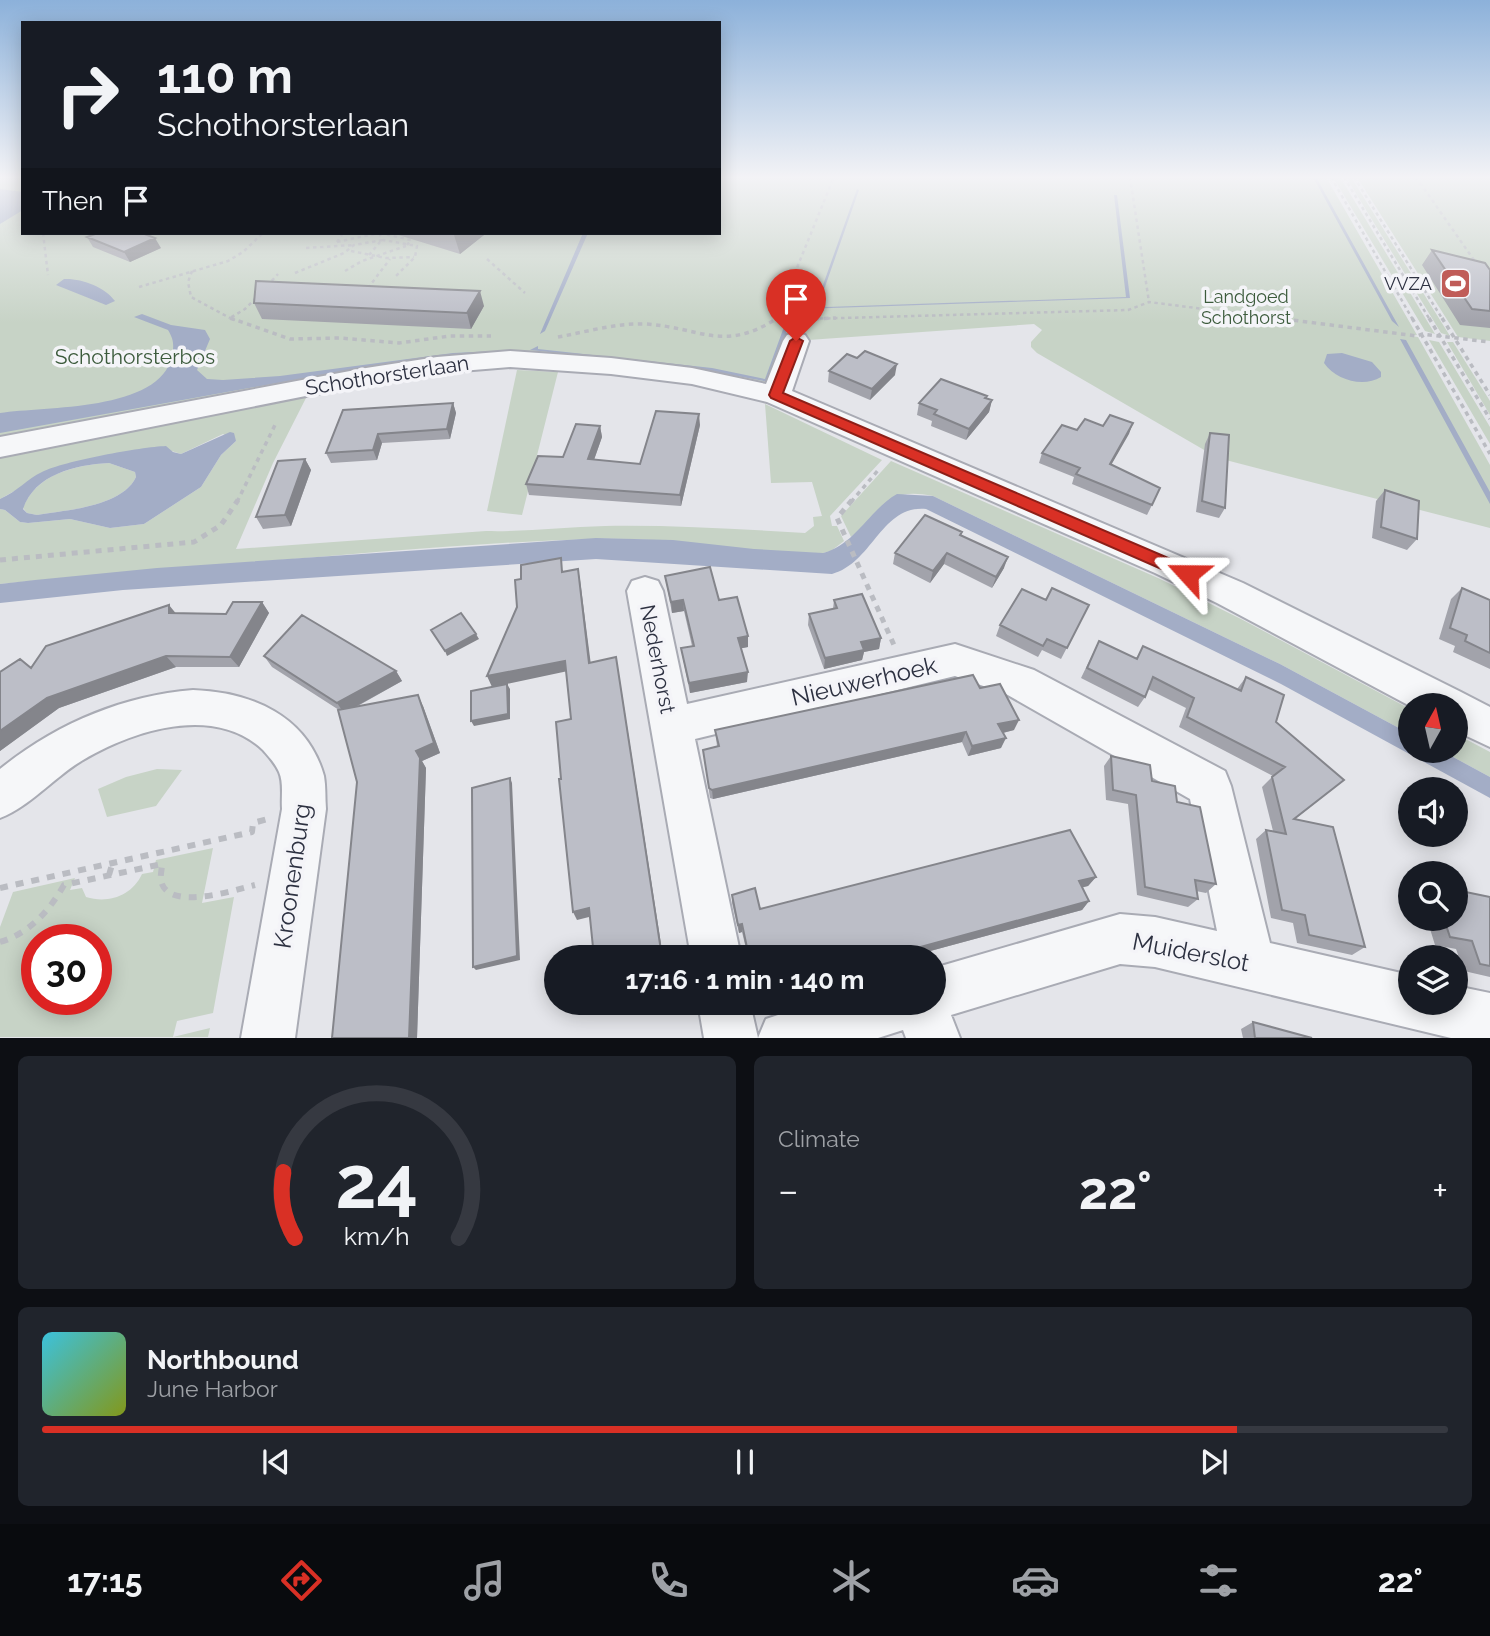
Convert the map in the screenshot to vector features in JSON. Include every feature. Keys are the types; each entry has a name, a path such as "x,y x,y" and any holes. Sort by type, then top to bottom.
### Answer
{"street":[{"path":"776,395 793,326"},
{"name":"Schothorsterlaan","path":"0,447 366,376 494,359 560,361 672,373 746,386 776,395 1230,593 1424,693"},
{"name":"Nederhorst","path":"645,591 671,726"},
{"name":"Nieuwerhoek","path":"671,726 955,660 1020,682 1209,786 1248,963"},
{"name":"Kroonenburg","path":"0,797 30,772 94,733 146,715 187,707 220,708 250,717 273,729 293,755 303,780 304,809 268,1038"},
{"path":"1468,716 1490,728"},
{"path":"671,726 714,945"},
{"name":"Muiderslot","path":"946,991 1120,939 1155,942 1398,998"},
{"path":"726,1015 731,1038"},
{"path":"785,1038 865,1015"},
{"path":"924,1015 933,1038"},
{"path":"1468,1015 1490,1020"}],"path":[{"path":"551,339 643,324 726,340 760,332 776,319 814,225"},
{"path":"1137,225 1149,303"},
{"path":"1359,225 1490,454"},
{"path":"1373,225 1490,419"},
{"path":"1384,225 1490,395"},
{"path":"1450,225 1483,273"},
{"path":"43,235 50,267 48,275"},
{"path":"139,286 237,257 261,235"},
{"path":"335,255 329,251 342,235"},
{"path":"337,242 370,235"},
{"path":"380,235 383,240"},
{"path":"345,271 375,256 407,245 411,240 388,235"},
{"path":"369,255 383,240"},
{"path":"306,248 383,240 417,246 415,257 395,277"},
{"path":"350,251 354,245"},
{"path":"295,272 350,251 391,259 415,257"},
{"path":"362,294 391,259"},
{"path":"487,259 525,293"},
{"name":"Schothorsterlaan","path":"192,271 187,284 189,293 207,310 290,339 340,338 399,343 450,335 497,336"},
{"path":"230,318 245,309 278,274"},
{"path":"776,319 793,326 1128,310 1149,303 1417,336 1422,334 1490,342"},
{"path":"0,559 194,542 206,537 227,520 276,423"},
{"path":"898,448 837,518 905,671"},
{"path":"0,888 252,832 253,823 304,809"},
{"path":"109,875 113,861"},
{"path":"0,943 30,928 57,899 64,885 162,864 161,884 169,894 189,898 293,877"}],"green space":[{"name":"Landgoed Schothorst","path":"0,225 21,225 21,235 721,235 721,225 1354,225 1417,335 1412,336 1418,337 1490,465 1490,528 1218,458 1037,353 1031,347 1031,342 1042,330 1034,324 794,341 773,385 505,355 0,443"},
{"path":"1362,225 1369,225 1435,334 1425,331"},
{"path":"1375,225 1381,225 1450,336 1441,333"},
{"path":"1388,225 1490,225 1490,341 1458,337"},
{"path":"1429,340 1439,342 1490,427 1490,444"},
{"path":"1447,342 1453,342 1490,401 1490,415"},
{"path":"517,370 558,372 522,515 487,511"},
{"path":"324,389 327,393 306,398 273,463 236,549 486,531 605,526 805,533 814,526 813,517 822,516 812,482 771,483 765,404 882,460 830,516 832,526 837,526 844,541 831,551 823,553 766,551 652,540 549,541 229,564 226,570 156,569 0,584 0,509 20,522 28,523 70,519 110,528 144,524 201,487 221,455 236,441 223,434 181,454 159,447 58,467 0,499 0,451"},
{"path":"891,461 1158,578 1241,619 1398,703 1398,728 1280,664 933,496 917,494 894,498 851,537 841,516"},
{"path":"109,463 135,472 136,477 119,495 77,509 37,515 27,513 23,508 29,496 47,479 70,469"},
{"path":"1468,740 1490,752 1490,777 1464,763 1468,763"},
{"path":"157,769 182,770 156,806 107,817 98,789 126,777"},
{"path":"213,848 202,903 234,897 213,1013 177,1021 173,1037 0,1037 0,927 13,892 75,878 70,890 82,888 86,897 111,899 126,893 142,874 153,872 156,860"},
{"path":"210,1028 208,1037 173,1037"}],"water":[{"path":"844,225 847,225 820,301 826,307 1126,297 1118,225 1121,225 1130,298 801,309 787,315 792,307 817,302"},
{"path":"1340,225 1343,225 1399,327 1392,321"},
{"path":"582,235 587,235 545,331 540,334"},
{"path":"64,279 92,284 115,301 106,305 56,285"},
{"path":"142,314 171,325 205,330 210,339 197,370 207,379 280,376 453,353 495,351 377,365 0,433 0,413 71,407 124,397 146,388 163,374 172,356 171,337 168,330 134,317"},
{"path":"785,324 786,336 769,382 688,367 530,350 538,346 538,349 712,368 765,379"},
{"path":"1400,339 1406,340 1490,492 1490,504"},
{"path":"1342,353 1372,362 1381,372 1381,377 1358,382 1335,374 1324,363 1327,354"},
{"path":"230,432 234,433 236,441 221,455 201,487 144,524 110,528 70,519 28,523 20,522 0,509 0,499 37,475 67,463 166,446 181,454","holes":["109,463 135,472 136,477 129,487 106,501 37,515 27,513 23,509 37,487 70,469"]},
{"path":"897,494 933,496 1280,664 1398,728 1398,748 1281,684 926,509 911,510 898,516 858,559 832,574 596,559 123,590 0,603 0,584 35,580 157,568 596,538 673,540 823,553 844,543"},
{"path":"1426,763 1464,763 1490,777 1490,798 1468,786 1468,777 1452,777"}],"building":[{"path":"147,235 155,238 124,252 87,237"},
{"path":"1432,250 1485,263 1490,270 1490,311 1472,309"},
{"path":"256,281 480,291 467,313 254,303"},
{"path":"865,351 897,364 872,389 829,371 847,354 857,358"},
{"path":"941,379 992,400 969,429 934,414 937,410 919,403"},
{"path":"453,403 447,429 378,434 373,450 326,453 343,410"},
{"path":"656,411 699,414 680,495 526,484 538,456 563,457 576,424 600,426 588,459 640,464"},
{"path":"1110,415 1133,423 1110,464 1160,488 1152,505 1076,474 1080,468 1042,453 1062,425 1077,430 1085,419 1103,426"},
{"path":"1210,433 1229,435 1225,508 1202,501"},
{"path":"305,459 285,515 256,517 278,461"},
{"path":"1385,490 1419,501 1417,539 1381,527"},
{"path":"925,515 1008,557 996,577 947,553 933,571 895,553"},
{"path":"561,558 562,572 578,569 589,663 616,657 660,945 593,945 589,908 573,912 556,722 571,719 565,661 487,676 517,607 515,580 521,579 521,565"},
{"path":"710,567 719,600 737,597 748,636 738,638 748,672 689,683 681,648 694,646 683,600 671,602 665,576"},
{"path":"1052,588 1089,605 1067,648 1047,639 1043,646 1000,625 1022,589 1046,600"},
{"path":"1462,588 1490,600 1490,653 1465,641 1467,635 1450,628"},
{"path":"862,594 881,638 861,642 864,650 825,658 809,614 837,608 834,600"},
{"path":"233,602 262,602 230,657 166,656 47,698 0,731 0,672 20,659 31,668 46,646 169,605 169,613 226,614"},
{"path":"461,613 476,634 445,651 431,630"},
{"path":"302,615 396,671 337,703 264,656"},
{"path":"1099,641 1137,659 1143,646 1241,691 1246,677 1284,695 1276,722 1344,780 1294,819 1333,827 1365,947 1309,935 1305,915 1282,910 1266,830 1286,834 1272,777 1285,767 1187,717 1194,698 1153,677 1145,697 1087,668"},
{"path":"973,675 980,688 1000,684 1019,720 998,724 1006,738 972,746 966,732 712,790 709,788 703,750 719,746 715,730"},
{"path":"507,684 508,714 471,721 471,691"},
{"path":"418,695 434,743 416,751 420,758 409,1038 332,1038 357,782 338,710"},
{"path":"1111,756 1150,765 1152,781 1175,786 1177,802 1200,807 1216,884 1195,880 1198,899 1145,887 1136,795 1113,790"},
{"path":"510,778 517,956 473,967 472,788"},
{"path":"1070,830 1096,877 1079,881 1089,901 928,945 746,945 742,924 738,925 732,895 755,888 760,909"},
{"path":"1468,892 1490,897 1490,966 1480,964 1472,941 1450,937 1448,931 1468,931"},
{"path":"1253,1022 1312,1038 1255,1038"}],"place":[{"name":"VVZA","path":"1455,283"}],"route":[{"path":"796,341 776,395 1188,574"}],"park label":[{"name":"Schothorsterbos","path":"135,356"}]}
